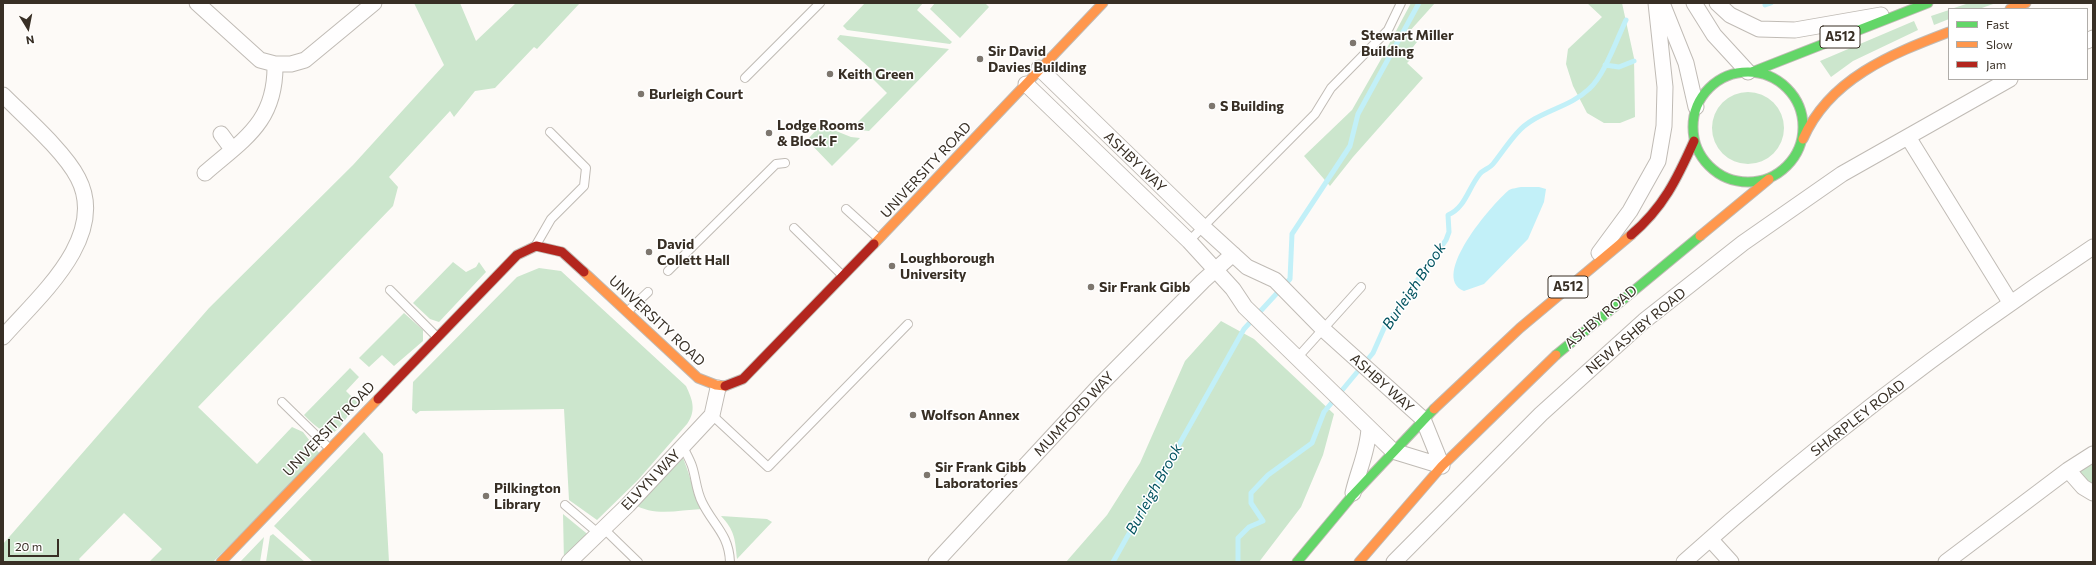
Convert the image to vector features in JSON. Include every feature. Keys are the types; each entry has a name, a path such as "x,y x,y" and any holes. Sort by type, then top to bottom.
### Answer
{"main road":[{"name":"UNIVERSITY ROAD","path":"221,562 517,255 536,246 562,252 698,378 718,388 731,386 743,379 880,240 1026,84 1039,68 1103,3"},
{"name":"A512","path":"1750,72 1928,3"},
{"path":"2013,8 2026,3"},
{"path":"1802,142 1804,126 1801,110 1793,95 1782,84 1768,76 1750,72 1731,74 1716,82 1704,93 1696,107 1693,118 1694,141 1700,156 1710,168 1723,177 1738,182 1754,183 1769,179 1784,170 1795,157 1817,113 1840,89 1878,63 1948,32"},
{"name":"A512","path":"1297,562 1352,496 1423,419 1520,328 1646,222 1666,198 1680,174 1694,141"},
{"name":"ASHBY ROAD","path":"1359,562 1442,466 1560,351 1769,179"}],"street":[{"path":"197,3 260,60 275,64 291,64 304,60 374,3"},
{"path":"1583,274 1630,211 1658,161 1664,126 1665,87 1656,3"},
{"path":"1662,3 1686,63 1696,107"},
{"path":"1694,3 1714,35 1750,72"},
{"path":"1717,3 1730,15 1759,29 1795,30 1836,21 1906,11"},
{"path":"205,173 257,126 266,114 272,98 275,64"},
{"name":"ASHBY WAY","path":"1039,68 1202,226 1247,267 1275,280 1324,330 1423,419"},
{"name":"NEW ASHBY ROAD","path":"1394,562 1540,414 1644,321 1743,243 1842,174 2008,80"},
{"name":"ASHBY WAY","path":"1026,84 1189,241 1216,269 1233,289 1245,307 1263,326 1393,451"},
{"path":"3,95 65,159 78,178 84,195 86,213 83,229 67,263 3,337"},
{"path":"221,134 232,149"},
{"path":"1908,137 2010,302"},
{"name":"SHARPLEY ROAD","path":"1684,562 1844,427 2010,302 2093,247"},
{"path":"1216,269 1233,254"},
{"name":"MUMFORD WAY","path":"936,562 1106,379 1216,269"},
{"name":"ELVYN WAY","path":"569,562 628,505 712,414 718,388"},
{"path":"1423,419 1442,466"},
{"path":"1352,496 1358,469 1368,443 1369,428"},
{"path":"1393,451 1442,466"},
{"path":"1946,562 2068,470 2093,454"},
{"path":"2068,470 2083,487 2093,493"},
{"path":"1710,539 1731,562"}],"lane":[{"path":"745,78 820,3"},
{"path":"1189,241 1202,226 1315,114 1331,88 1388,30 1401,3"},
{"path":"536,246 551,219 584,186 586,168 550,132"},
{"path":"668,272 776,164 785,163"},
{"path":"846,209 880,240"},
{"path":"794,228 844,276"},
{"path":"1297,358 1324,330 1361,287"},
{"path":"390,290 438,338"},
{"path":"628,312 648,292"},
{"path":"712,414 768,467 908,324"},
{"path":"282,402 330,448"},
{"path":"683,447 692,466 696,487 702,502 725,537 729,550 730,562"},
{"path":"565,505 638,562"}],"green space":[{"path":"414,3 460,3 476,41 516,3 580,3 537,49 534,47 495,88 475,91 454,117 450,111 389,177 398,187 393,206 198,407 257,464 292,427 303,432 320,454 213,562 149,562 162,549 124,513 79,559 81,562 3,562 3,544 209,308 353,165 444,65"},
{"path":"865,3 923,3 917,10 952,42 950,44 847,30 843,26"},
{"path":"935,3 985,3 989,7 960,38 930,9"},
{"path":"1411,3 1435,3 1408,33 1417,42 1409,52 1414,56 1407,63 1423,78 1353,157 1330,186 1304,156 1352,110"},
{"path":"1587,3 1622,3 1634,58 1635,117 1620,123 1604,123 1587,113 1573,86 1566,64 1568,49 1602,17"},
{"path":"1969,3 1996,3 1982,8 1954,8"},
{"path":"1948,10 1948,19 1934,25 1931,16"},
{"path":"1914,21 1918,30 1853,61 1831,77 1820,61"},
{"path":"840,35 949,49 869,131 851,129 887,93 867,73 871,69 837,39"},
{"path":"1748,92 1762,95 1774,102 1781,114 1784,128 1781,142 1774,154 1762,161 1748,164 1734,161 1722,154 1715,142 1712,128 1715,114 1722,102 1734,95"},
{"path":"821,125 851,137 860,138 832,166 807,140"},
{"path":"453,262 466,272 476,267 479,262 486,272 439,322 430,319 413,303"},
{"path":"539,268 561,271 686,386 692,400 692,414 687,424 637,481 597,520 569,500 564,409 420,411 416,414 412,410 413,382 517,277"},
{"path":"404,313 423,330 423,341 394,366 382,355 369,367 359,358"},
{"path":"1221,321 1254,339 1334,414 1323,455 1301,507 1259,562 1066,562 1107,515 1140,463 1185,361"},
{"path":"350,368 359,377 346,391 358,403 336,431 330,433 324,431 315,426 304,415"},
{"path":"364,432 383,454 389,562 313,562 274,526"},
{"path":"681,454 702,509 658,512 641,508 633,504"},
{"path":"2093,454 2093,493 2068,470"},
{"path":"563,514 591,537 564,562"},
{"path":"721,516 767,519 772,522 737,559 734,536 726,521"},
{"path":"273,534 305,562 266,562 270,536"},
{"path":"264,537 260,562 240,562"}],"water":[{"path":"1521,187 1539,187 1546,189 1544,202 1528,239 1484,284 1464,291 1455,283 1454,271 1458,257 1467,240 1478,224 1509,190"}],"waterway":[{"name":"Burleigh Brook","path":"1113,562 1244,329 1290,279 1292,234 1350,146 1358,114 1419,3"},
{"path":"1765,5 1771,3"},
{"name":"Burleigh Brook","path":"1238,562 1238,538 1249,527 1263,521 1251,503 1251,493 1268,475 1312,443 1324,412 1373,353 1385,326 1446,240 1449,232 1448,215 1458,208 1480,173 1493,164 1517,133 1533,120 1581,96 1595,83 1605,66 1626,20"},
{"path":"1605,65 1619,67 1634,61"}],"traffic: fast":[{"path":"1752,72 1928,3"},
{"path":"1748,72 1769,76 1779,81 1787,88 1794,96 1799,106 1803,127 1799,148 1794,158 1787,166 1779,173 1769,178 1748,182 1727,178 1717,173 1709,166 1702,158 1697,148 1693,127 1697,106 1702,96 1709,88 1717,81 1727,76 1748,72"},
{"path":"1556,355 1700,236"},
{"path":"1297,562 1352,496 1434,409"}],"traffic: slow":[{"path":"874,244 1103,3"},
{"path":"2013,8 2026,3"},
{"path":"1803,139 1814,118 1829,100 1845,85 1864,71 1905,50 1948,32"},
{"path":"1700,236 1769,179"},
{"path":"1434,409 1520,328 1631,235"},
{"path":"584,272 698,378 716,385 725,386"},
{"path":"1359,562 1442,466 1556,355"},
{"path":"221,562 378,399"}],"traffic: jam":[{"path":"1631,235 1661,203 1675,180 1694,141"},
{"path":"725,386 743,379 874,244"},
{"path":"378,399 517,255 536,246 562,252 584,272"}],"place":[{"name":"Stewart Miller Building","path":"1353,43"},
{"name":"Sir David Davies Building","path":"980,59"},
{"name":"Keith Green","path":"830,74"},
{"name":"Burleigh Court","path":"641,94"},
{"name":"S Building","path":"1212,106"},
{"name":"Lodge Rooms & Block F","path":"769,133"},
{"name":"David Collett Hall","path":"649,252"},
{"name":"Loughborough University","path":"892,266"},
{"name":"Sir Frank Gibb","path":"1091,287"},
{"name":"Wolfson Annex","path":"913,415"},
{"name":"Sir Frank Gibb Laboratories","path":"927,475"},
{"name":"Pilkington Library","path":"486,496"}]}
